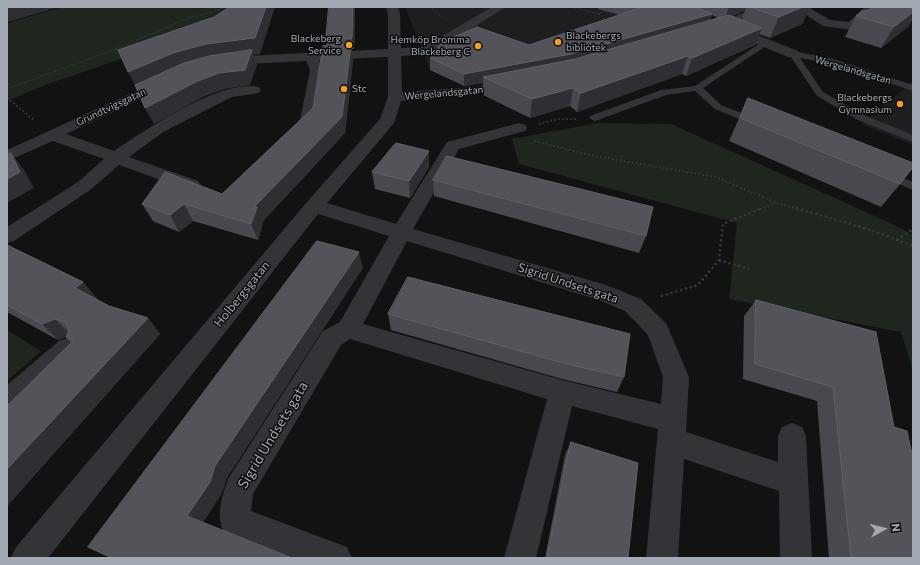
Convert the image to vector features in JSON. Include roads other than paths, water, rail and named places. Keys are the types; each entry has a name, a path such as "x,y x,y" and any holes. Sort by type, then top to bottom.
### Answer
{"street":[{"name":"Holbergsgatan","path":"27,558 314,206 388,120 395,97 393,54 394,14 392,7"},
{"path":"212,66 246,60 393,54 426,51 474,15 500,7"},
{"name":"Wergelandsgatan","path":"764,7 750,16 716,25 793,54"},
{"path":"800,7 827,23 852,26 872,7"},
{"path":"285,143 308,124 317,70 311,57"},
{"name":"Grundtvigsgatan","path":"7,156 178,77"},
{"name":"Wergelandsgatan","path":"395,97 475,90 526,81"},
{"path":"7,236 84,186 116,158 159,128 228,93 254,90"},
{"path":"402,231 454,146 519,128"},
{"name":"Grundtvigsgatan","path":"52,135 206,190"},
{"name":"Sigrid Undsets gata","path":"314,206 402,231 606,294 633,305 658,330 676,377 662,558"},
{"name":"Sigrid Undsets gata","path":"336,558 234,520 239,490 332,338 348,329 402,231"},
{"path":"348,329 562,392 672,430 793,480"},
{"path":"7,401 71,346"},
{"path":"520,558 562,392"},
{"path":"792,436 796,558"}],"lane":[{"path":"594,118 664,92 697,88 765,44"},
{"name":"Wergelandsgatan","path":"793,54 830,61 913,88"},
{"name":"Wergelandsgatan","path":"793,54 820,94 862,118 913,138"},
{"path":"697,88 718,107 768,127"},
{"path":"876,171 913,186"}],"place":[{"name":"Blackebergs bibliotek","path":"558,42"},
{"name":"Blackeberg Service","path":"349,45"},
{"name":"Hemköp Bromma Blackeberg C","path":"478,46"},
{"name":"Stc","path":"344,89"},
{"name":"Blackebergs Gymnasium","path":"900,104"}]}
